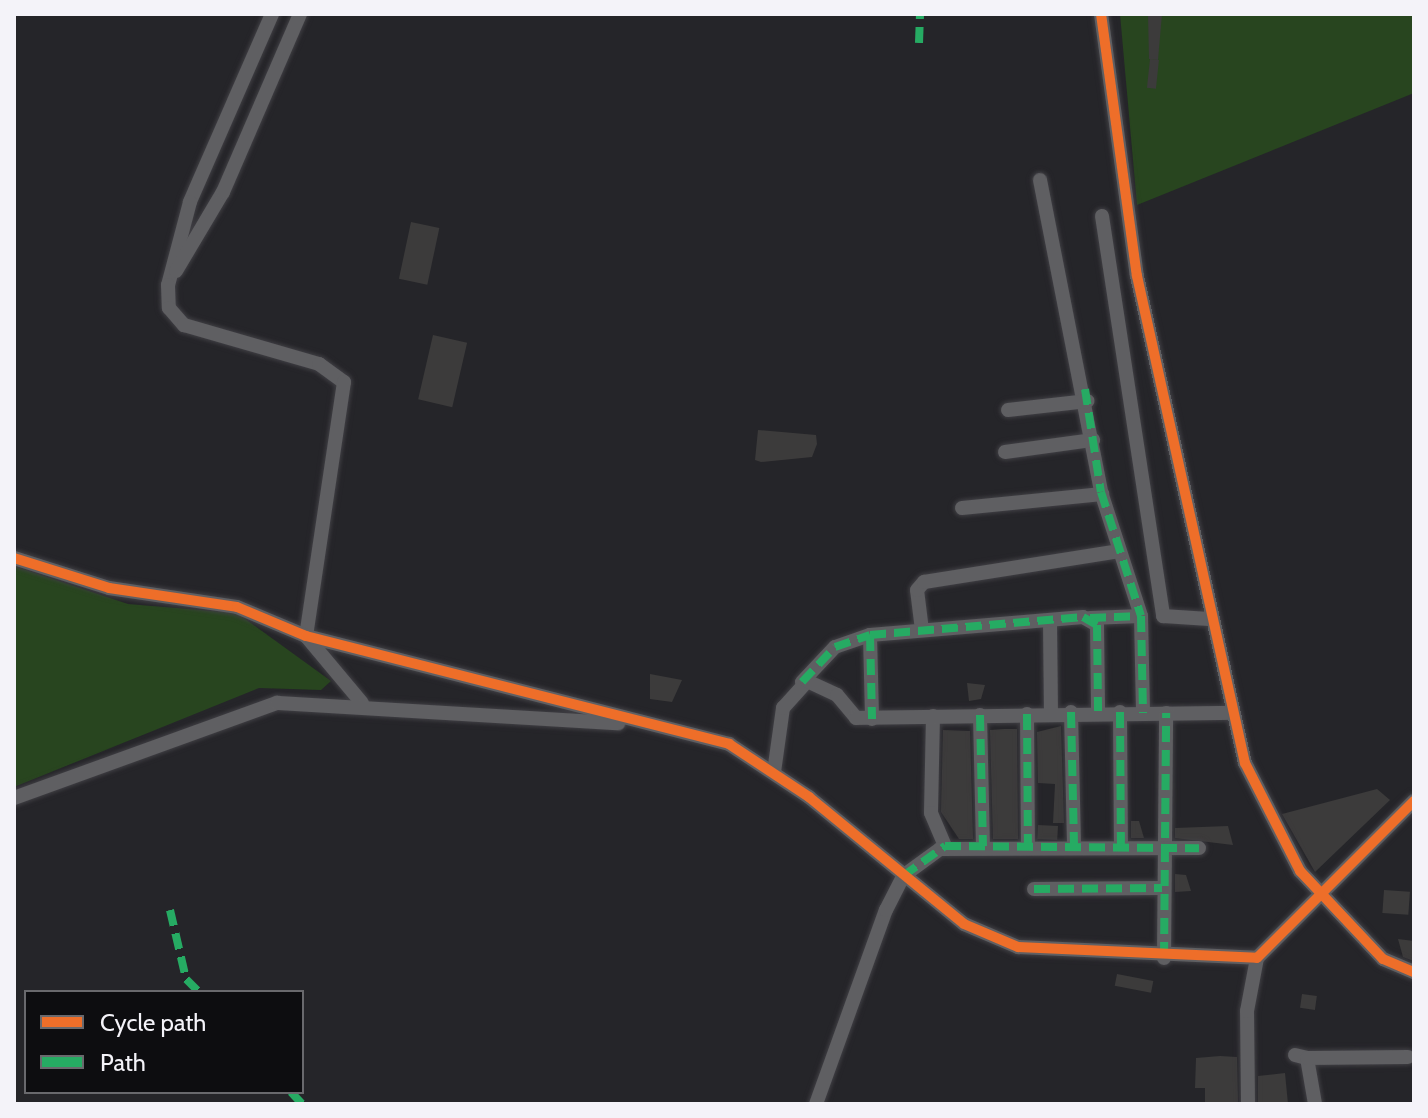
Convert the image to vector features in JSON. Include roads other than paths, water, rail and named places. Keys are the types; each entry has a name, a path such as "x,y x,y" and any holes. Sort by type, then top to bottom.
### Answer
{"street":[{"path":"272,14 190,202 168,285 169,308 184,325 319,364 344,382 306,636 362,703"},
{"path":"168,285 223,192 300,14"},
{"path":"1101,14 1137,276 1231,713 1262,804 1300,871 1383,959 1414,972"},
{"path":"1040,180 1087,401 1102,494 1141,616 1143,713"},
{"path":"1102,216 1163,616 1209,619"},
{"path":"1008,410 1087,401"},
{"path":"1005,452 1093,440"},
{"path":"962,508 1102,494"},
{"path":"922,630 917,590 924,582 1120,551"},
{"path":"14,558 109,588 237,607 306,636 729,744 774,772 903,876 1001,944 1164,958 1257,958"},
{"path":"774,772 779,720 802,682 835,647 870,635 1141,616"},
{"path":"1090,618 1097,625 1098,711"},
{"path":"1050,620 1051,713"},
{"path":"870,635 872,719"},
{"path":"802,682 837,695 849,716 872,719 1098,711 1231,713"},
{"path":"14,798 251,707 362,703 651,725"},
{"path":"1071,712 1074,845"},
{"path":"1120,712 1121,847"},
{"path":"1164,958 1162,888 1166,847 1166,713"},
{"path":"1027,714 1028,847"},
{"path":"980,715 983,846"},
{"path":"933,716 931,813 945,846"},
{"path":"1248,1104 1247,1011 1257,958 1414,801"},
{"path":"816,1104 903,876 945,846 1199,848"},
{"path":"1034,889 1162,888"},
{"path":"1315,1104 1301,1056 1408,1057"}]}
